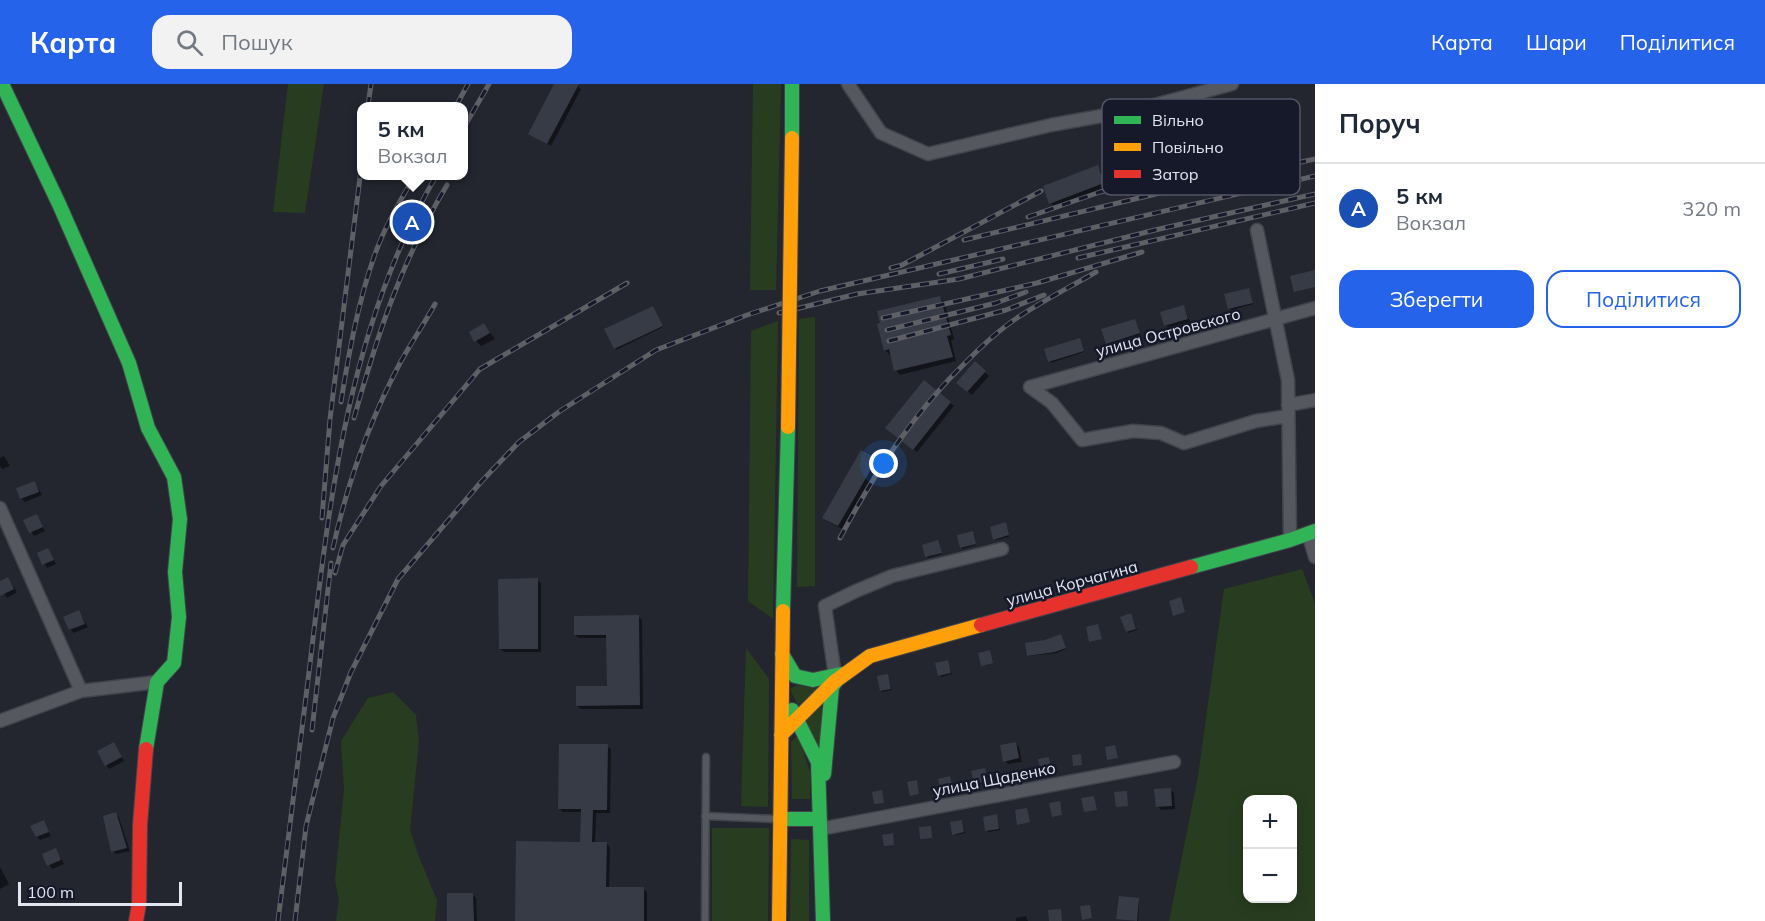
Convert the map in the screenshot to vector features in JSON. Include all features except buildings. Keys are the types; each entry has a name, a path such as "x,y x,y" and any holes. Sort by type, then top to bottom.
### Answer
{"street":[{"path":"2,84 59,204 129,363 148,428 174,477 180,519 175,572 179,617 174,663 157,682 146,749 140,825 139,904 136,921"},
{"path":"779,921 792,84"},
{"path":"848,84 881,133 928,154 1051,125 1102,116"},
{"path":"1177,99 1232,84"},
{"path":"1257,230 1288,380 1290,540"},
{"name":"улица Островского","path":"1288,411 1184,443 1161,433 1133,431 1082,440 1052,403 1030,387 1315,308"},
{"path":"1288,411 1315,400"},
{"path":"0,507 81,691"},
{"path":"1311,532 1315,557"},
{"name":"улица Корчагина","path":"838,675 870,656 1290,540 1311,532"},
{"path":"820,818 832,687 838,675 825,606 892,576 1002,549"},
{"path":"782,654 795,676 813,680 838,675"},
{"path":"781,735 838,675"},
{"path":"0,720 81,691 157,682"},
{"path":"782,690 818,762 823,921"},
{"name":"улица Щаденко","path":"820,818 1174,762"},
{"path":"780,819 820,818"}],"lane":[{"path":"705,921 706,757"},
{"path":"705,816 780,819"}],"green space":[{"path":"288,84 324,84 305,213 273,212"},
{"path":"753,84 781,84 776,290 750,290"},
{"path":"815,317 815,586 797,587 799,319"},
{"path":"778,321 773,619 748,601 751,331"},
{"path":"1302,569 1315,603 1315,921 1169,921 1198,776 1224,589"},
{"path":"746,648 769,679 768,807 741,806"},
{"path":"797,685 818,689 798,706 790,689"},
{"path":"393,692 416,715 419,741 410,830 437,900 435,921 336,921 339,900 335,880 344,790 341,741 368,698"},
{"path":"824,706 819,755 805,722 820,707"},
{"path":"798,735 810,772 810,799 792,799 791,742"},
{"path":"712,828 769,828 768,921 712,921"},
{"path":"791,839 809,840 809,921 790,921"}],"railway":[{"path":"369,102 371,84"},
{"path":"458,102 468,84"},
{"path":"468,120 489,84"},
{"path":"1300,162 1315,159"},
{"path":"1300,179 1315,176"},
{"path":"322,518 330,419 360,180"},
{"path":"341,402 355,327 369,272 388,223 413,180"},
{"path":"278,921 326,537 348,413 363,352 382,292 406,233 434,180"},
{"path":"354,418 392,298 416,242 447,185"},
{"path":"891,268 902,265 1041,191"},
{"path":"1028,217 1102,191"},
{"path":"779,313 857,294 959,279 1155,230 1315,194"},
{"path":"964,240 1151,195"},
{"path":"295,921 306,826 333,718 351,672 398,579 481,482 519,442 560,411 656,350 747,315 820,291 1233,195"},
{"path":"1078,258 1315,203"},
{"path":"883,318 1037,283 1142,252"},
{"path":"939,274 1003,259"},
{"path":"840,538 867,490 897,444 948,380 985,343 1010,323 1096,272"},
{"path":"335,573 343,545 381,486 480,369 627,283"},
{"path":"887,330 996,303 1026,292"},
{"path":"889,341 1006,310 1044,295"},
{"path":"333,548 352,477 369,431 400,363 435,304"},
{"path":"312,730 331,563"}],"traffic: fast":[{"path":"2,84 59,204 129,363 148,428 174,477 180,519 175,572 179,617 174,663 157,682 146,749"},
{"path":"792,84 792,138"},
{"path":"783,611 788,427"},
{"path":"1191,567 1315,531"},
{"path":"782,654 795,676 813,680 841,674"},
{"path":"824,774 832,687 836,681"},
{"path":"792,710 818,762 823,921"},
{"path":"780,819 820,819"}],"traffic: slow":[{"path":"788,427 792,138"},
{"path":"779,921 783,611"},
{"path":"781,735 834,682 870,656 981,625"}],"traffic: jam":[{"path":"981,625 1191,567"},
{"path":"136,921 139,904 140,825 146,749"}],"place":[{"name":"5 км","path":"412,222"}]}
